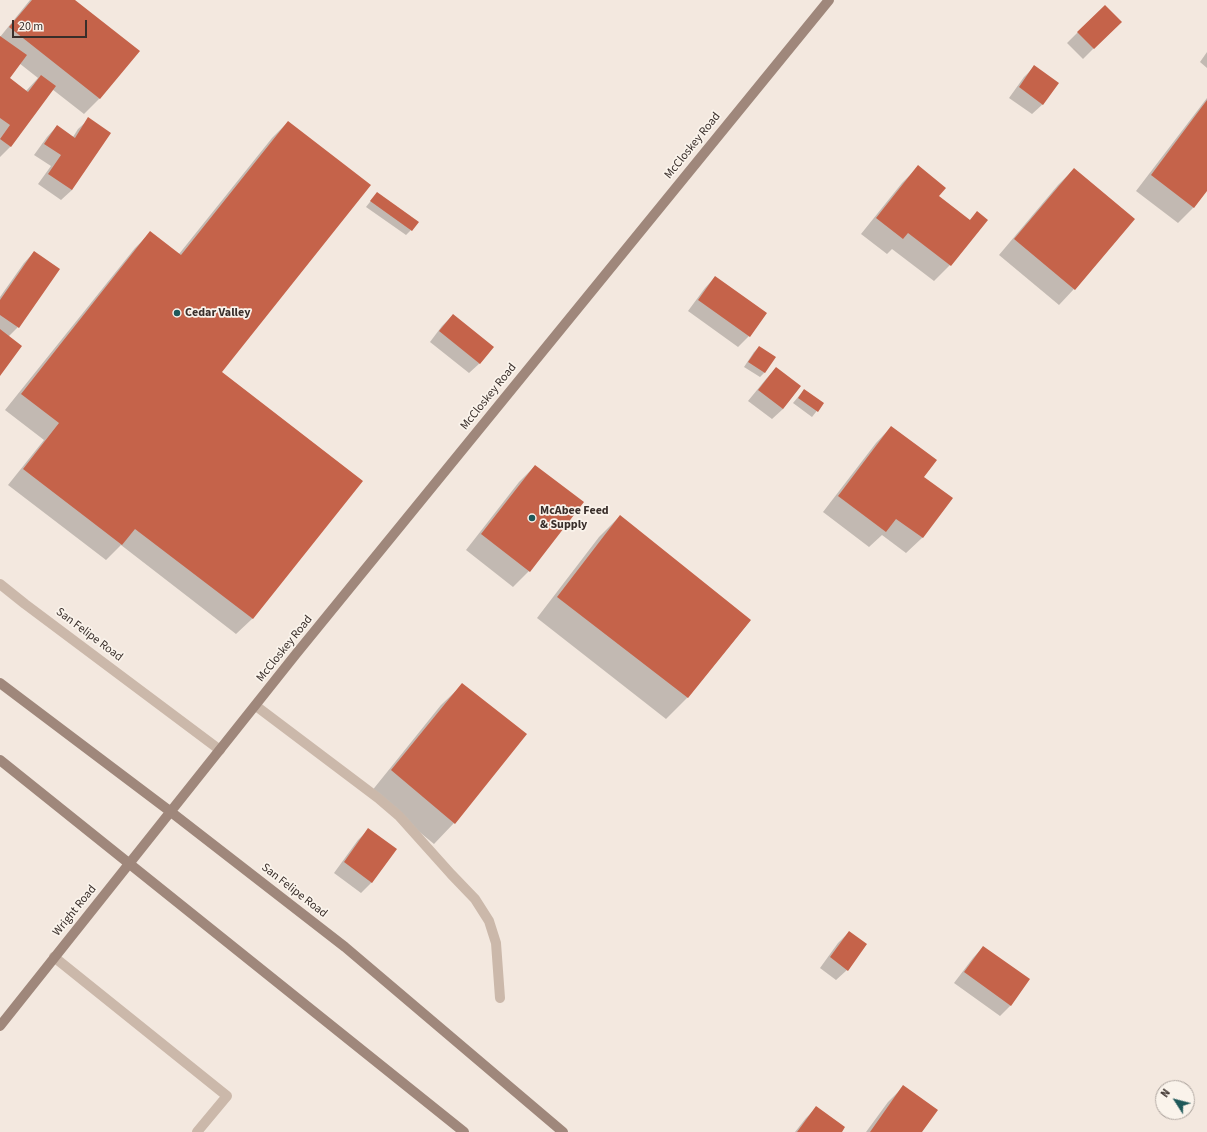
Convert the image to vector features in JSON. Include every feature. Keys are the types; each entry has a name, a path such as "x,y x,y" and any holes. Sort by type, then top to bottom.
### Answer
{"street":[{"name":"McCloskey Road","path":"171,812 296,654 829,0"},
{"name":"San Felipe Road","path":"0,584 220,750"},
{"name":"San Felipe Road","path":"0,683 171,812 345,947 563,1132"},
{"path":"256,706 378,798 399,816 475,899 489,921 496,942 500,998"},
{"path":"0,760 129,865 464,1132"},
{"name":"Wright Road","path":"0,1026 171,812"},
{"path":"54,957 227,1096 197,1132"}],"building":[{"path":"32,0 75,0 140,51 100,99 9,27"},
{"path":"1105,5 1122,22 1094,49 1077,32"},
{"path":"0,36 27,55 10,78 28,92 41,75 56,86 11,147 0,139 10,125 0,118"},
{"path":"1034,65 1059,83 1043,105 1019,87"},
{"path":"1207,100 1207,191 1194,208 1151,175"},
{"path":"88,117 111,133 72,190 48,174 61,155 44,144 57,125 75,138"},
{"name":"Cedar Valley","path":"288,121 371,185 222,372 363,481 253,619 135,529 122,545 23,469 59,423 21,394 150,231 181,255"},
{"path":"918,165 946,188 939,196 970,220 977,211 988,220 951,266 908,233 903,239 876,218"},
{"path":"1074,168 1135,219 1075,290 1014,239"},
{"path":"377,192 419,222 412,231 370,201"},
{"path":"34,251 60,269 19,328 0,315 0,300"},
{"path":"715,276 767,313 750,337 698,300"},
{"path":"453,314 494,347 480,364 439,331"},
{"path":"0,329 22,346 0,376"},
{"path":"759,346 776,357 765,373 748,362"},
{"path":"776,367 801,386 783,409 758,390"},
{"path":"804,389 824,403 818,412 798,398"},
{"path":"891,426 937,460 924,477 953,498 923,538 896,519 886,532 838,496"},
{"name":"McAbee Feed & Supply","path":"535,465 584,502 530,572 481,534"},
{"path":"620,515 751,620 688,698 557,597"},
{"path":"462,683 527,734 455,824 391,770"},
{"path":"368,828 397,849 372,883 344,862"},
{"path":"849,931 867,944 848,971 830,957"},
{"path":"983,946 1030,979 1011,1006 964,972"},
{"path":"903,1085 938,1110 922,1132 870,1132"},
{"path":"816,1106 845,1127 842,1132 797,1132"}],"place":[{"name":"Cedar Valley","path":"177,313"},
{"name":"McAbee Feed & Supply","path":"532,518"}]}
